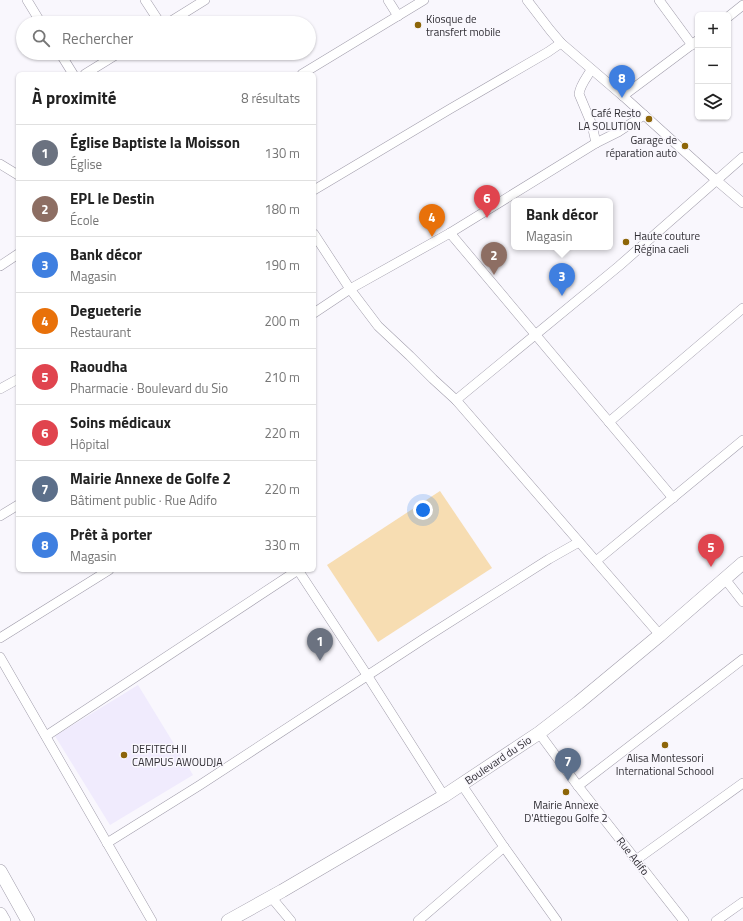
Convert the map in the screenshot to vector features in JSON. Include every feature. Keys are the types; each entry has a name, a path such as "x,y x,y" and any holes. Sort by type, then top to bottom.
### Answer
{"street":[{"path":"27,0 37,16"},
{"path":"145,0 155,16"},
{"path":"179,16 205,0"},
{"path":"388,0 398,16"},
{"path":"305,72 424,0"},
{"path":"526,0 562,43 743,203"},
{"path":"623,96 695,42 658,0"},
{"path":"731,15 743,5"},
{"path":"316,189 562,43"},
{"path":"64,60 72,72"},
{"path":"88,72 108,60"},
{"path":"591,70 582,85 579,94 592,125 596,143"},
{"path":"316,312 350,290 450,233 644,115"},
{"path":"456,400 619,266 743,157"},
{"path":"0,164 16,174"},
{"path":"450,233 673,498"},
{"path":"316,237 350,290 378,326 456,400 660,636"},
{"path":"0,266 16,255"},
{"path":"608,422 743,308"},
{"path":"0,389 16,379"},
{"path":"596,561 743,440"},
{"path":"0,516 16,505"},
{"path":"107,843 200,785 367,675 549,559 579,542"},
{"name":"Boulevard du Sio","path":"228,921 444,796 539,733 660,636 743,563"},
{"path":"0,638 106,572"},
{"path":"46,736 295,572"},
{"path":"299,572 444,796"},
{"path":"725,579 743,602"},
{"path":"0,657 152,921"},
{"path":"578,786 743,659"},
{"name":"Rue Adifo","path":"539,733 578,786 684,921"},
{"path":"636,860 743,782"},
{"path":"462,785 557,921"},
{"path":"418,921 504,847"},
{"path":"0,871 28,921"},
{"path":"271,897 291,921"},
{"path":"716,921 743,902"}],"shaded area":[{"path":"440,491 492,568 378,642 327,565"},
{"name":"DEFITECH II CAMPUS AWOUDJA","path":"138,685 193,775 110,825 55,736"}],"place":[{"name":"Kiosque de transfert mobile","path":"418,25"},
{"name":"Prêt à porter","path":"622,98"},
{"name":"Café Resto LA SOLUTION","path":"649,119"},
{"name":"Garage de réparation auto","path":"685,146"},
{"name":"Soins médicaux","path":"487,218"},
{"name":"Degueterie","path":"432,237"},
{"name":"Haute couture Régina caeli","path":"626,242"},
{"name":"EPL le Destin","path":"494,275"},
{"name":"Bank décor","path":"562,296"},
{"name":"Raoudha","path":"711,567"},
{"name":"Église Baptiste la Moisson","path":"320,661"},
{"name":"Alisa Montessori International Schoool","path":"665,745"},
{"name":"DEFITECH II CAMPUS AWOUDJA","path":"124,755"},
{"name":"Mairie Annexe de Golfe 2","path":"568,781"},
{"name":"Mairie Annexe D'Attiegou Golfe 2","path":"566,792"}]}
